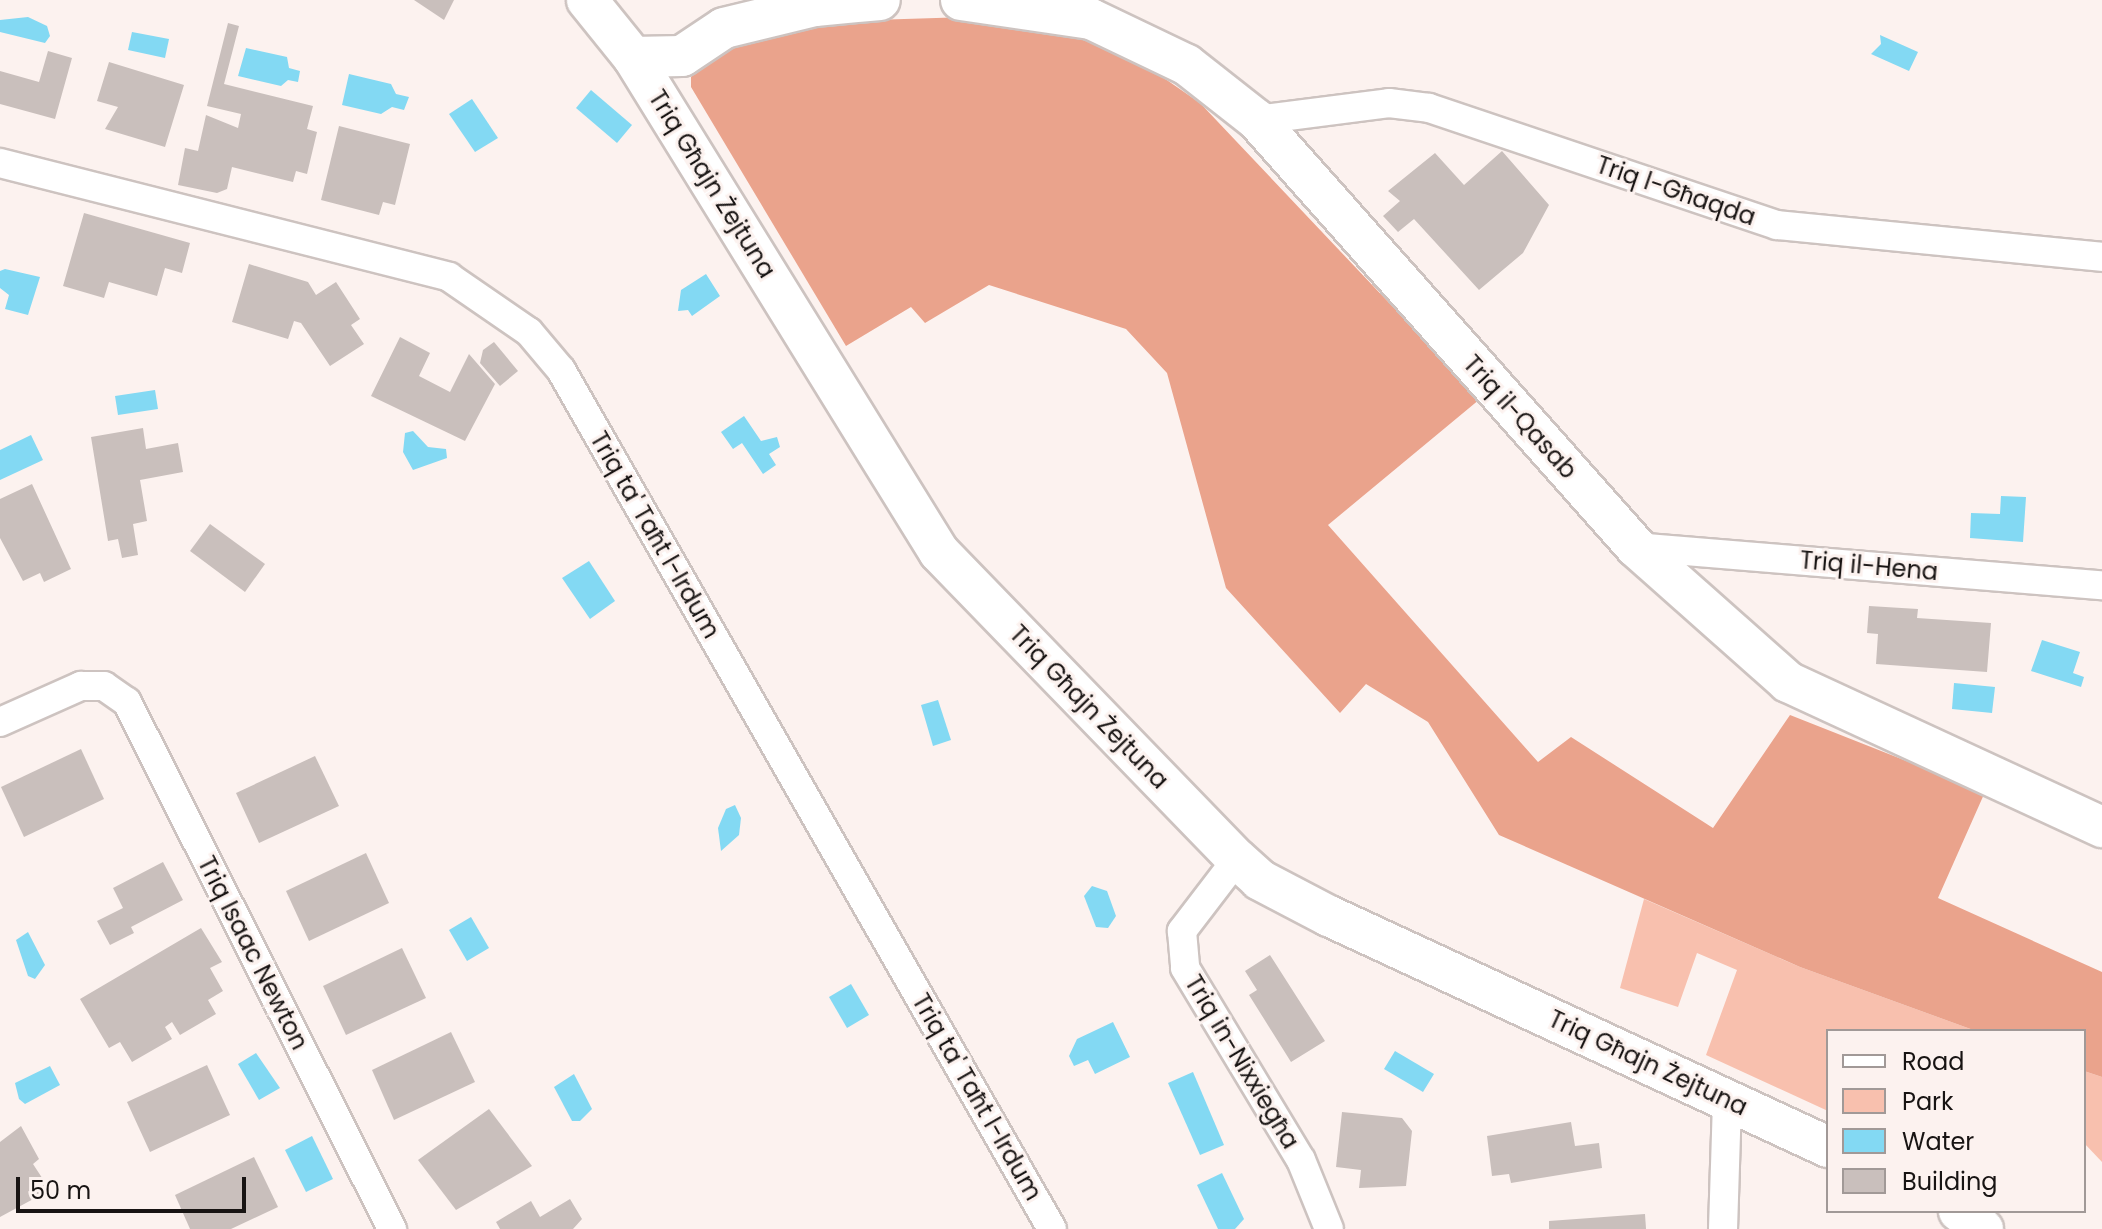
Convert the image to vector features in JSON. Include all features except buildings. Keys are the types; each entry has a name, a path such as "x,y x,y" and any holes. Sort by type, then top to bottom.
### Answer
{"street":[{"path":"722,0 815,6"},
{"path":"614,21 682,56 724,28 815,6 880,0"},
{"name":"Triq il-Qasab","path":"961,0 1091,19 1187,65 1257,120 1636,547 1788,682 2102,827"},
{"name":"Triq Għajn Żejtuna","path":"614,21 939,552 1237,859 1260,880 1329,916 1826,1146"},
{"name":"Triq l-Għaqda","path":"1257,120 1389,103 1429,108 1777,225 2102,257"},
{"name":"Triq ta' Taħt l-Irdum","path":"0,163 449,277 529,332 561,370 1052,1229"},
{"name":"Triq il-Hena","path":"1636,547 2102,585"},
{"name":"Triq Isaac Newton","path":"0,722 81,686 104,686 127,702 392,1229"},
{"name":"Triq in-Nixxiegħa","path":"1237,859 1182,931 1185,968 1301,1160 1329,1229"},
{"path":"1723,1229 1727,1099"},
{"path":"1962,1213 1983,1229"}],"green space":[{"path":"1644,899 1800,967 1970,1029 1826,1029 1826,1110 1706,1055 1737,970 1697,953 1678,1007 1620,988"},
{"path":"2086,1072 2102,1077 2102,1162 2086,1145"}],"shaded area":[{"path":"968,17 1055,30 1098,44 1148,67 1200,103 1480,399 1328,525 1538,762 1571,737 1713,828 1790,715 1985,792 1938,898 2102,972 2102,1077 2086,1072 2086,1029 1970,1029 1800,967 1499,835 1428,722 1366,684 1340,713 1226,588 1167,373 1126,329 989,285 925,323 911,307 846,346 691,87 691,77 724,39 809,22"}],"water":[{"path":"28,17 47,26 50,36 45,43 0,32 0,20"},
{"path":"132,32 169,39 165,58 128,50"},
{"path":"1880,35 1918,52 1909,71 1871,54 1881,44"},
{"path":"246,48 287,57 289,68 300,71 298,82 288,80 281,86 238,76"},
{"path":"349,74 391,84 396,94 409,97 404,110 392,107 381,114 342,105"},
{"path":"591,90 632,125 617,143 576,108"},
{"path":"472,99 498,138 475,152 449,114"},
{"path":"5,269 40,277 28,315 5,309 9,295 0,288 0,271"},
{"path":"706,274 720,296 692,316 688,310 678,311 681,290"},
{"path":"155,390 158,409 118,415 115,396"},
{"path":"744,416 761,441 777,437 780,447 769,454 776,465 763,474 742,443 733,449 721,432"},
{"path":"413,431 428,447 446,449 447,458 413,470 403,452 405,433"},
{"path":"31,435 43,460 0,480 0,450"},
{"path":"2001,496 2026,497 2023,542 1970,538 1971,513 2000,514"},
{"path":"589,561 615,601 590,619 562,578"},
{"path":"2042,640 2080,652 2073,673 2084,677 2081,687 2031,671"},
{"path":"1954,683 1995,687 1992,713 1952,709"},
{"path":"938,700 951,740 933,746 921,705"},
{"path":"735,805 741,818 739,835 721,851 718,828 726,809"},
{"path":"1092,886 1107,891 1116,916 1108,928 1096,927 1084,896"},
{"path":"471,917 489,948 467,961 449,930"},
{"path":"28,932 45,965 35,979 28,976 16,940"},
{"path":"851,984 869,1015 847,1028 829,997"},
{"path":"1113,1022 1130,1057 1095,1074 1088,1060 1074,1066 1069,1056 1077,1039"},
{"path":"1395,1051 1434,1074 1423,1092 1384,1069"},
{"path":"256,1053 280,1088 259,1100 238,1064"},
{"path":"50,1066 60,1085 25,1104 19,1099 15,1083"},
{"path":"1193,1072 1224,1145 1200,1155 1168,1083"},
{"path":"574,1074 592,1109 580,1121 572,1121 554,1087"},
{"path":"312,1136 333,1179 306,1192 285,1150"},
{"path":"1222,1173 1244,1219 1235,1229 1218,1229 1197,1185"}]}
